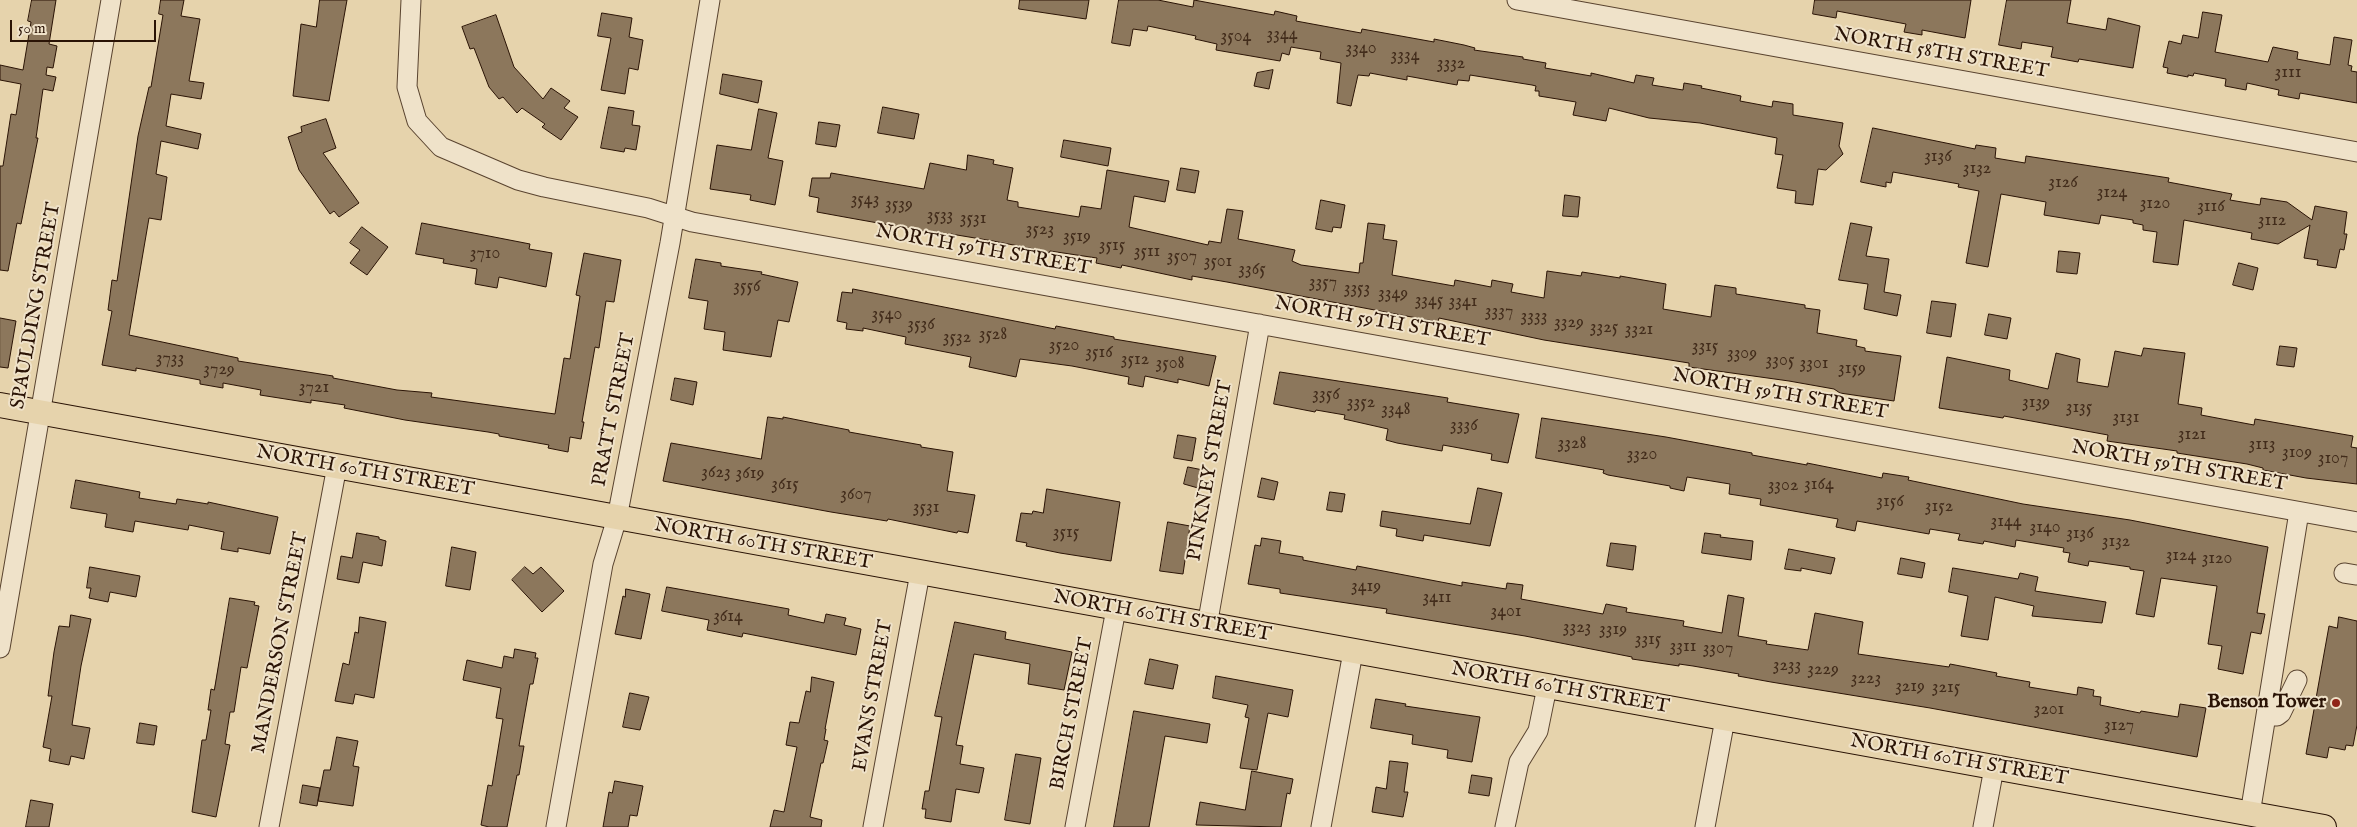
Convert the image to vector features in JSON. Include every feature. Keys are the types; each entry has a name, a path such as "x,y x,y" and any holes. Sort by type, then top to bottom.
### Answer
{"main road":[{"name":"NORTH 60TH STREET","path":"0,405 920,574 2324,827"}],"street":[{"name":"SPAULDING STREET","path":"0,648 42,413 111,0"},
{"name":"NORTH 59TH STREET","path":"411,0 407,87 417,120 441,147 510,177 544,187 648,208 692,222 2357,522"},
{"name":"PRATT STREET","path":"556,827 603,564 617,518 673,216 710,0"},
{"name":"NORTH 58TH STREET","path":"1518,0 2357,152"},
{"name":"PINKNEY STREET","path":"1207,626 1260,324"},
{"name":"MANDERSON STREET","path":"269,827 336,466"},
{"path":"2250,814 2299,512"},
{"name":"EVANS STREET","path":"873,827 920,574"},
{"name":"BIRCH STREET","path":"1075,827 1116,609"},
{"path":"1321,827 1353,652"},
{"path":"2266,715 2277,716 2281,713 2297,680"},
{"path":"1505,827 1519,762 1538,730 1547,687"},
{"path":"1705,827 1726,719"},
{"path":"1983,827 1994,768"}],"building":[{"path":"32,0 56,0 49,44 57,46 53,68 47,67 46,75 56,77 53,91 43,89 36,138 38,138 21,224 17,223 8,271 0,270 0,166 3,166 11,114 16,115 21,84 0,80 0,65 23,70 31,22 28,21"},
{"path":"161,0 184,0 181,16 200,19 189,81 204,83 201,99 171,94 166,126 201,134 198,149 161,141 156,174 167,177 161,220 149,218 129,335 238,358 238,361 333,376 333,378 397,390 432,393 431,397 555,414 564,358 570,359 580,296 576,295 584,253 621,260 614,302 606,301 599,348 595,347 582,422 584,422 581,439 570,437 568,452 548,448 549,445 499,436 499,434 405,420 344,408 345,405 311,400 311,403 260,395 261,390 223,383 223,388 200,384 200,380 136,368 136,371 102,365 112,311 108,310 112,280 117,281 138,136 149,87 151,87 163,15 159,14"},
{"path":"320,0 347,0 329,101 293,96 301,24 316,27"},
{"path":"1020,0 1089,0 1086,19 1019,9"},
{"path":"1119,0 1158,0 1193,7 1194,0 1274,15 1275,11 1297,16 1296,21 1361,33 1362,29 1434,42 1434,39 1475,48 1474,50 1523,57 1523,59 1546,63 1545,68 1591,76 1591,73 1634,83 1636,75 1654,78 1652,85 1683,90 1684,83 1741,96 1740,101 1772,107 1773,101 1793,104 1793,115 1843,123 1839,146 1843,154 1826,170 1818,169 1813,205 1795,203 1796,191 1777,188 1783,155 1775,154 1777,138 1700,123 1649,118 1609,108 1606,121 1573,115 1576,102 1539,96 1539,91 1535,91 1536,86 1470,75 1469,81 1458,80 1457,85 1407,76 1407,80 1370,73 1369,76 1358,75 1351,106 1337,103 1341,63 1320,59 1321,52 1291,47 1289,55 1282,53 1280,61 1216,50 1217,44 1195,39 1196,36 1148,26 1147,31 1133,29 1130,46 1112,43"},
{"path":"1815,0 1971,0 1965,38 1922,30 1922,35 1904,32 1906,24 1837,11 1836,18 1813,14"},
{"path":"2007,0 2071,0 2067,23 2106,30 2108,18 2140,26 2133,68 2079,59 2078,62 2051,57 2053,47 2022,42 2021,49 1999,45"},
{"path":"2203,12 2222,15 2215,52 2268,62 2273,47 2298,52 2297,59 2330,65 2334,37 2352,40 2348,65 2352,66 2351,71 2357,72 2357,103 2300,93 2299,99 2278,95 2279,90 2247,83 2246,90 2225,86 2226,79 2194,73 2193,76 2188,75 2188,77 2167,73 2168,68 2163,67 2169,41 2181,44 2183,35 2198,38"},
{"path":"602,13 632,18 629,37 643,40 638,70 629,68 625,94 601,90 611,38 598,36"},
{"path":"496,15 514,67 543,99 551,88 570,101 564,108 578,117 561,140 542,127 545,124 522,108 517,113 503,97 499,99 489,87 474,48 470,49 462,27"},
{"path":"1273,70 1269,89 1254,86 1257,73"},
{"path":"723,74 762,81 758,103 720,94"},
{"path":"609,107 634,111 632,125 640,126 636,150 625,148 624,152 601,148"},
{"path":"883,107 919,114 914,139 878,133"},
{"path":"759,109 777,113 768,158 783,161 775,205 750,200 751,195 710,189 717,145 751,150"},
{"path":"326,119 336,148 323,153 359,203 339,217 334,211 330,214 299,170 288,137 302,132 301,127"},
{"path":"819,122 840,125 836,147 816,144"},
{"path":"1873,128 1975,149 1976,145 1996,148 1995,158 2025,163 2026,156 2169,178 2168,182 2232,194 2230,200 2260,205 2261,198 2287,202 2312,220 2315,206 2347,212 2344,234 2347,234 2344,250 2340,249 2336,268 2317,265 2318,260 2304,258 2310,225 2278,244 2251,239 2252,233 2184,220 2178,265 2153,262 2157,232 2143,230 2143,225 2133,223 2133,220 2101,215 2099,224 2044,215 2046,202 2001,194 1988,267 1966,263 1979,191 1958,187 1959,184 1893,172 1891,183 1886,182 1886,187 1861,182"},
{"path":"1064,140 1111,148 1108,166 1061,157"},
{"path":"968,155 994,160 993,164 1013,168 1007,200 1018,202 1018,207 1079,217 1081,206 1101,209 1107,170 1169,181 1165,202 1134,196 1129,227 1208,245 1209,241 1221,243 1227,209 1243,211 1238,239 1295,250 1292,261 1301,265 1359,273 1360,263 1363,263 1368,223 1385,225 1383,239 1397,241 1392,275 1454,286 1455,280 1491,287 1492,280 1513,284 1511,292 1544,298 1547,271 1581,276 1582,272 1620,278 1620,276 1666,284 1663,309 1711,317 1715,285 1736,288 1736,294 1805,305 1805,308 1820,310 1817,333 1857,340 1856,346 1865,348 1865,351 1901,356 1894,401 1840,393 1834,389 1789,381 1689,367 1689,363 1544,340 1439,318 1438,322 1192,276 1192,280 1122,265 1121,268 1096,263 1097,258 1050,251 1049,253 1034,251 1034,249 993,241 951,234 951,236 817,212 819,198 809,196 812,178 830,178 831,173 924,189 930,163 966,170"},
{"path":"1181,168 1199,171 1195,193 1177,190"},
{"path":"1565,195 1580,197 1578,217 1563,216"},
{"path":"1321,200 1345,205 1341,228 1333,227 1332,232 1316,229"},
{"path":"422,223 530,244 529,249 552,253 546,287 499,277 497,288 475,284 477,269 443,263 444,259 416,254"},
{"path":"1851,223 1872,227 1866,256 1889,259 1884,292 1901,295 1897,316 1864,309 1868,284 1839,280"},
{"path":"362,227 388,247 367,275 350,263 360,250 350,243"},
{"path":"2059,251 2080,253 2077,274 2057,272"},
{"path":"696,259 721,263 721,266 762,272 761,274 798,282 789,322 778,320 771,357 723,350 725,332 704,329 708,301 689,298"},
{"path":"2239,263 2258,268 2253,290 2233,285"},
{"path":"853,289 1055,329 1056,326 1114,337 1114,339 1216,356 1209,386 1178,379 1178,383 1145,376 1143,387 1128,384 1129,377 1072,366 1020,359 1016,377 969,367 971,357 905,344 906,337 863,328 863,331 846,329 847,323 837,321 842,292 852,293"},
{"path":"1932,301 1956,304 1951,337 1927,333"},
{"path":"1989,314 2011,318 2007,339 1985,335"},
{"path":"0,318 16,321 8,368 0,367"},
{"path":"2280,346 2297,348 2294,367 2277,365"},
{"path":"2144,348 2185,353 2178,404 2202,408 2201,415 2254,425 2255,419 2353,436 2351,447 2357,448 2357,484 2306,478 2263,470 2263,468 2247,464 2107,441 2108,435 2004,416 2003,418 1939,408 1947,357 2010,370 2009,380 2048,389 2056,353 2080,359 2077,382 2108,387 2115,351 2141,356"},
{"path":"1280,372 1448,398 1447,402 1519,414 1508,463 1491,460 1492,454 1443,445 1442,451 1397,443 1386,440 1388,429 1344,419 1345,415 1316,410 1315,412 1274,404"},
{"path":"675,378 697,382 693,405 671,400"},
{"path":"768,417 783,419 783,417 849,430 849,432 921,445 921,447 953,452 947,491 975,495 968,533 958,531 957,533 888,519 887,521 831,512 663,481 671,443 761,459"},
{"path":"1542,418 1666,437 1752,453 1752,455 1807,465 1807,463 1882,478 1883,473 1909,477 1908,480 2023,504 2130,520 2268,547 2257,613 2265,614 2261,634 2251,632 2243,674 2218,669 2222,646 2208,644 2217,586 2161,578 2154,617 2136,614 2144,571 2089,561 2088,566 2068,562 2070,553 2063,552 2064,548 2016,540 2015,547 1984,541 1983,544 1958,540 1960,534 1930,529 1929,534 1857,521 1855,531 1836,527 1838,519 1760,505 1761,499 1729,494 1730,484 1687,477 1684,491 1670,488 1670,486 1608,475 1603,473 1604,470 1536,458"},
{"path":"1178,435 1196,438 1192,461 1174,458"},
{"path":"1188,467 1203,470 1198,488 1184,484"},
{"path":"1262,478 1278,482 1274,500 1258,497"},
{"path":"76,480 140,492 139,498 176,504 177,499 208,504 208,502 278,517 270,554 238,548 238,552 221,549 224,532 189,525 188,530 135,521 133,532 105,527 107,514 71,508"},
{"path":"1478,488 1502,493 1490,546 1424,535 1423,541 1396,536 1397,529 1380,526 1382,511 1470,524"},
{"path":"1047,489 1120,502 1111,561 1026,546 1027,543 1016,541 1021,513 1032,514 1033,511 1043,513"},
{"path":"1330,492 1345,494 1342,512 1327,510"},
{"path":"1168,522 1190,526 1183,574 1160,571"},
{"path":"357,533 379,537 379,539 386,541 382,566 363,562 359,583 337,579 341,556 352,558"},
{"path":"1705,533 1753,541 1751,560 1702,553"},
{"path":"1262,538 1281,541 1279,553 1303,557 1303,560 1356,570 1357,566 1462,586 1462,582 1506,589 1507,583 1523,585 1521,599 1603,614 1606,604 1627,608 1626,612 1684,621 1683,626 1722,633 1728,595 1744,598 1738,636 1767,641 1766,644 1808,650 1815,613 1863,622 1858,654 1949,667 1950,664 1997,673 1996,676 2030,682 2029,687 2077,695 2078,687 2094,690 2093,696 2101,697 2100,705 2140,713 2141,711 2178,717 2180,704 2206,708 2197,757 1930,708 1771,682 1693,666 1679,664 1679,666 1632,659 1632,657 1525,636 1386,613 1387,609 1280,593 1280,589 1248,584 1255,545 1260,546"},
{"path":"1611,543 1636,546 1633,570 1607,566"},
{"path":"452,547 476,552 470,590 446,586"},
{"path":"1789,549 1835,558 1831,574 1801,568 1801,571 1785,569"},
{"path":"1901,558 1925,563 1922,578 1898,574"},
{"path":"90,567 140,576 136,597 110,592 108,602 89,598 91,588 87,588"},
{"path":"525,567 533,574 541,567 564,591 542,612 512,580"},
{"path":"1953,568 2018,579 2020,573 2038,577 2035,591 2106,602 2102,623 2032,616 2034,606 1995,597 1988,640 1961,636 1968,596 1949,592"},
{"path":"667,587 789,609 788,615 824,623 826,614 846,618 844,625 861,629 856,655 743,633 742,637 707,630 709,620 662,611"},
{"path":"626,589 650,594 641,639 615,634"},
{"path":"230,598 255,602 254,605 259,606 247,668 241,667 234,712 230,712 225,744 230,745 216,817 192,812 202,740 206,740 211,710 208,710 211,689 214,690"},
{"path":"71,615 91,619 81,666 72,725 90,728 84,759 71,756 69,765 49,761 51,749 43,747 52,696 48,696 59,626 69,627"},
{"path":"360,617 386,622 374,698 355,694 353,704 335,701 343,663 349,665 355,632 358,633"},
{"name":"Benson Tower","path":"2339,617 2357,621 2357,725 2353,746 2346,745 2345,750 2329,747 2327,758 2306,754 2329,626 2337,628"},
{"path":"955,622 1006,632 1005,639 1072,652 1064,690 1028,684 1030,664 974,654 956,745 963,746 960,764 984,768 979,793 956,789 951,822 925,818 926,809 922,809 925,791 929,791 942,717 935,716"},
{"path":"515,649 536,653 535,658 538,658 533,684 530,684 519,746 524,746 507,827 489,827 481,825 488,785 492,786 503,719 496,718 501,688 463,680 467,660 502,668 504,656 513,658"},
{"path":"1150,659 1178,665 1173,689 1145,684"},
{"path":"1216,676 1293,690 1288,717 1268,713 1257,770 1240,768 1249,718 1245,717 1248,705 1213,698"},
{"path":"812,677 834,682 825,729 824,740 828,741 823,763 821,763 810,817 822,820 821,827 770,827 774,810 784,812 797,747 786,745 790,722 799,723 806,691 810,692"},
{"path":"630,693 649,697 640,730 623,727"},
{"path":"1376,699 1406,704 1405,706 1480,717 1472,762 1447,758 1448,750 1412,744 1413,735 1371,728"},
{"path":"1134,711 1210,724 1207,743 1165,736 1149,827 1114,827"},
{"path":"140,723 157,726 154,745 137,743"},
{"path":"337,737 358,741 353,766 359,767 353,806 318,801 324,770 330,770"},
{"path":"1016,754 1041,758 1030,824 1005,820"},
{"path":"1390,761 1408,763 1404,792 1408,792 1403,817 1372,812 1376,787 1386,789"},
{"path":"1252,771 1293,779 1290,794 1287,793 1281,827 1196,825 1200,802 1245,810"},
{"path":"1472,775 1492,778 1489,796 1469,793"},
{"path":"615,781 643,786 637,816 630,815 628,827 603,827 609,792 612,793"},
{"path":"303,785 320,788 317,806 300,803"},
{"path":"31,800 53,804 49,827 26,827"}],"place":[{"name":"Benson Tower","path":"2336,703"}]}
